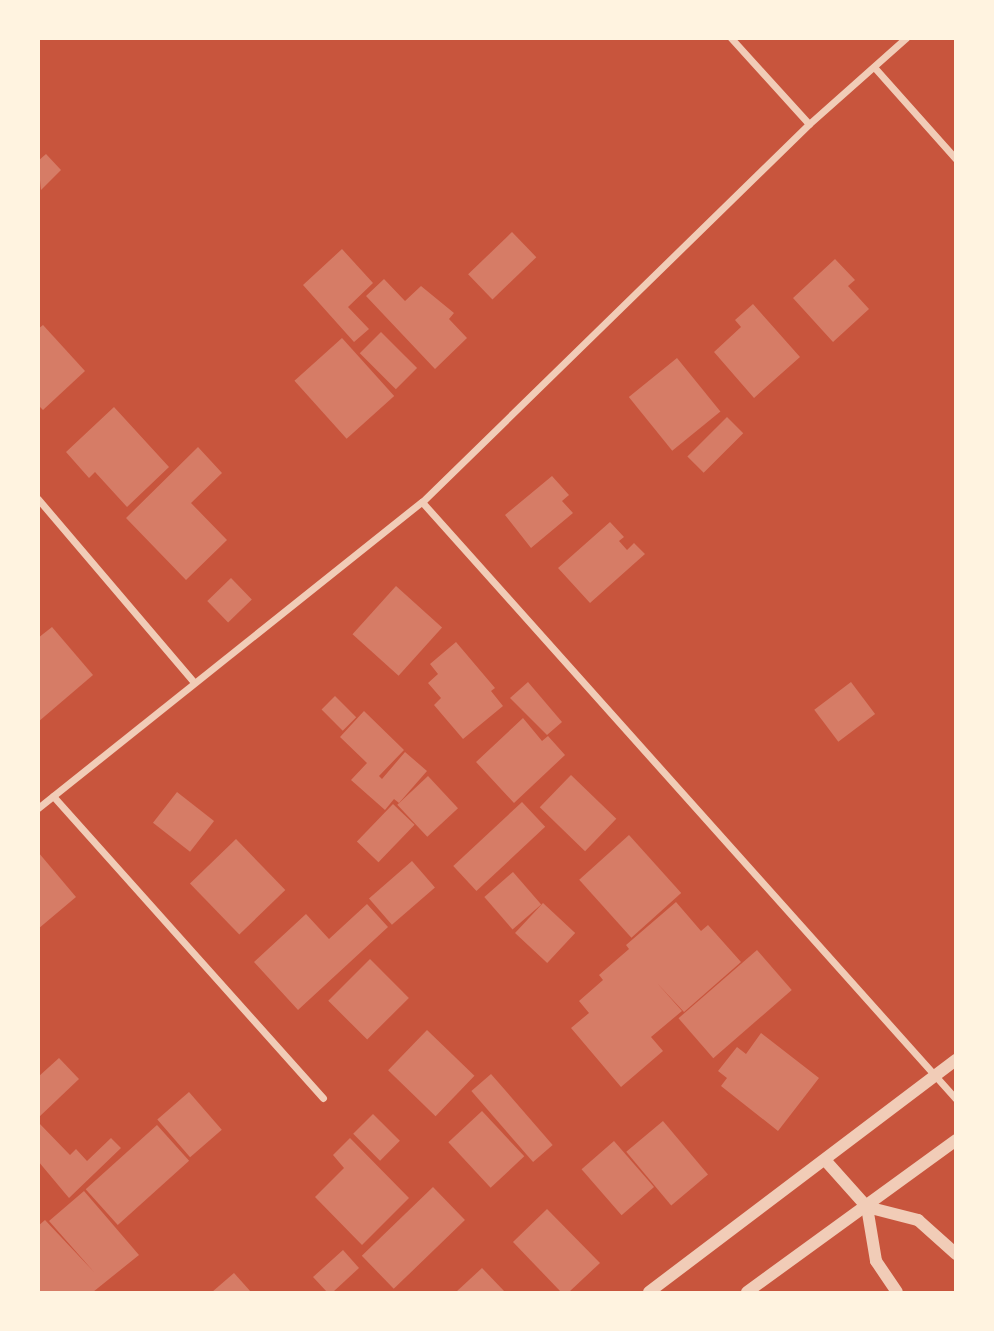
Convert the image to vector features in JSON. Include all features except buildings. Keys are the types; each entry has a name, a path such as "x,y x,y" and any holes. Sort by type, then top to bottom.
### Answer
{"street":[{"path":"731,38 809,124"},
{"path":"38,808 193,681 422,502 809,124 906,38"},
{"path":"874,67 956,159"},
{"path":"38,499 193,681"},
{"path":"422,502 956,1098"},
{"path":"53,796 323,1098"},
{"path":"649,1293 667,1287 825,1160 956,1060"},
{"path":"747,1293 956,1140"},
{"path":"825,1160 867,1207 876,1261 897,1293"},
{"path":"867,1207 918,1220 956,1254"}]}
